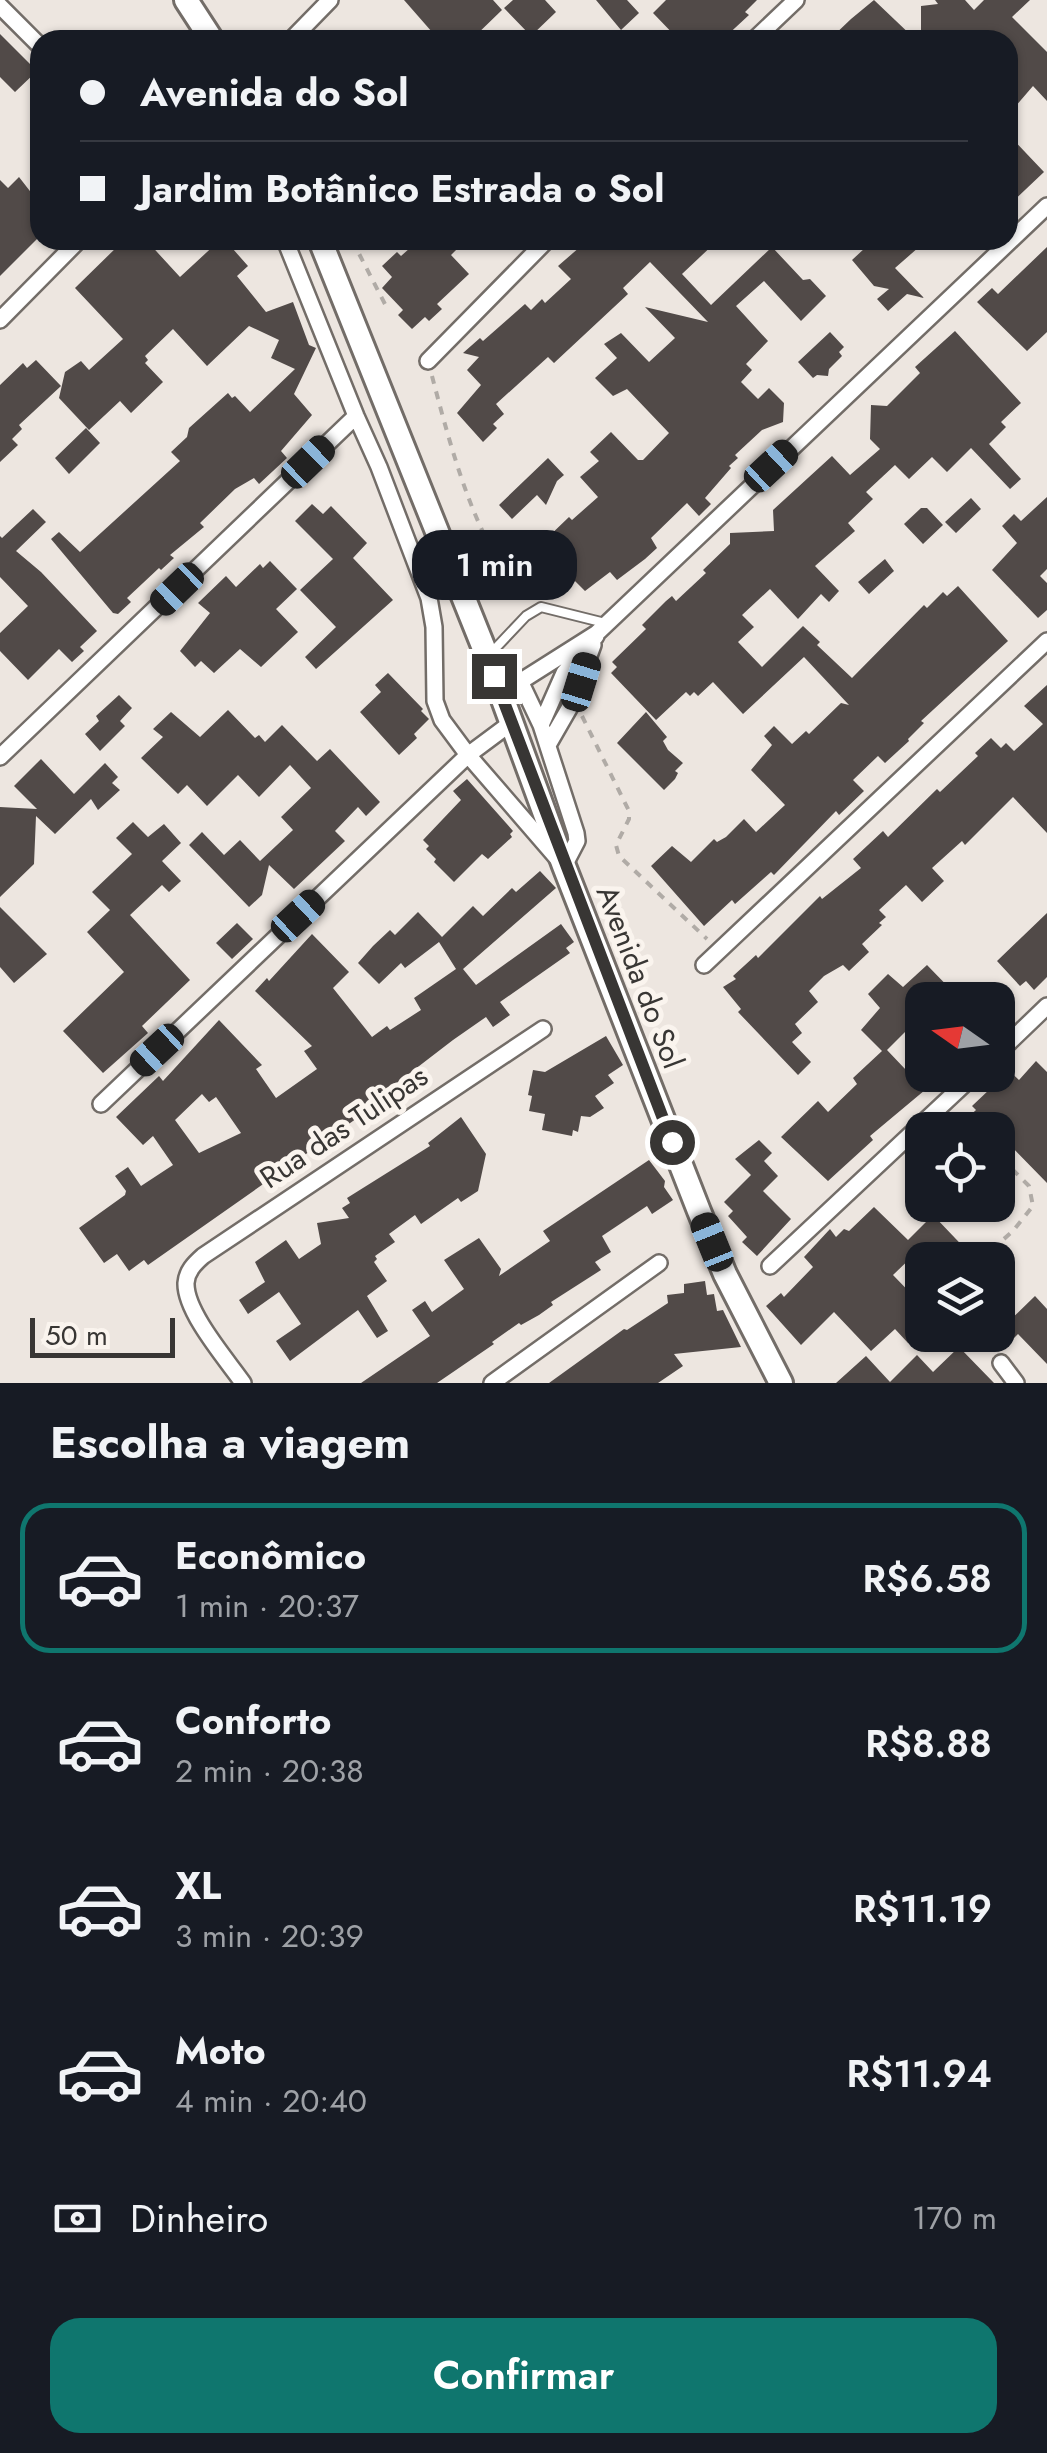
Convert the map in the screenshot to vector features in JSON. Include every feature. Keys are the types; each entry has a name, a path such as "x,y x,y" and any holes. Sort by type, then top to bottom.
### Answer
{"street":[{"path":"186,0 206,30"},
{"path":"301,30 330,0"},
{"path":"764,30 796,0"},
{"path":"0,6 30,36"},
{"path":"1018,233 1047,206"},
{"path":"0,320 69,250"},
{"path":"289,250 379,467 428,598 434,626 435,702 442,720 564,866 576,833 548,746 522,683"},
{"name":"Avenida do Sol","path":"324,250 488,656 564,866 718,1258 781,1383"},
{"path":"428,361 536,250"},
{"path":"540,724 564,673 599,630 1001,250"},
{"path":"0,758 356,416"},
{"path":"499,695 599,630"},
{"path":"548,746 572,705 599,630"},
{"path":"704,965 1047,641"},
{"path":"101,1104 468,755 511,723"},
{"path":"1015,1037 1047,1006"},
{"name":"Rua das Tulipas","path":"243,1383 202,1325 187,1292 191,1268 203,1256 542,1029"},
{"path":"770,1266 956,1092"},
{"path":"492,1383 659,1262"},
{"path":"1001,1363 1016,1383"}],"lane":[{"path":"488,656 526,616 540,608 552,608 599,630"}],"path":[{"path":"357,250 388,310"},
{"path":"428,361 452,450 486,537 502,566 540,608"},
{"path":"572,705 586,720 629,810 629,819 616,845 619,856 719,950"},
{"path":"943,1104 952,1112"},
{"path":"1000,1242 1033,1206 1029,1186 1015,1172"}],"building":[{"path":"404,0 493,0 502,10 481,30 430,30"},
{"path":"513,0 545,0 556,12 537,30 525,30 504,8"},
{"path":"596,0 627,0 639,13 621,30"},
{"path":"666,0 757,0 745,12 749,15 733,30 669,30 653,13"},
{"path":"874,0 906,30 839,30"},
{"path":"935,0 965,0 974,10 984,0 1030,0 1012,17 1047,52 1047,101 1033,86 1018,103 1018,30 921,30 921,6 938,4"},
{"path":"0,34 30,64 30,78 15,92 0,77"},
{"path":"1018,145 1044,172 1018,197"},
{"path":"19,177 30,191 30,246 0,276 0,180 8,188"},
{"path":"1047,247 1047,332 1027,351 977,302 992,288 998,294"},
{"path":"114,250 155,250 180,277 209,250 234,250 248,266 237,276 266,312 293,302 309,345 316,348 294,394 312,415 281,451 287,458 259,484 254,478 235,489 200,523 204,527 170,555 174,558 127,598 131,602 118,614 113,613 51,539 59,532 80,552 180,461 171,452 187,437 189,428 228,393 250,412 295,369 271,358 279,340 249,326 207,366 173,329 145,356 145,363 163,382 131,413 120,401 89,430 59,398 65,372 81,361 89,370 123,339 75,288"},
{"path":"408,250 456,250 451,255 469,274 437,304 442,309 412,329 398,315 403,310 382,288 392,277 382,266 397,252 401,256"},
{"path":"576,250 707,250 682,274 711,305 769,250 775,250 803,280 810,279 826,296 801,321 764,281 736,306 768,341 746,364 752,370 741,382 758,399 769,388 784,403 783,422 762,430 735,455 738,458 705,498 711,504 699,516 687,503 651,538 657,548 645,559 617,580 610,572 585,591 574,580 570,584 550,563 558,556 544,541 598,497 580,477 599,461 590,452 611,432 638,460 643,460 669,433 627,389 613,396 595,378 617,358 604,344 621,333 649,362 675,338 645,307 708,322 650,262 623,288 628,294 554,363 548,357 496,404 504,414 483,442 457,413 481,385 467,370 479,357 463,353 525,304 531,310 542,299 545,303 571,279 558,266"},
{"path":"863,250 916,250 895,268 924,298 907,294 888,311 877,299 889,289 874,286 852,260"},
{"path":"955,331 1021,403 1001,422 1006,427 989,444 1021,479 1010,489 971,448 947,472 932,457 909,479 895,465 866,492 873,499 848,523 855,531 815,566 839,591 829,602 821,594 798,619 770,589 742,615 754,627 738,642 762,667 803,626 852,678 924,605 927,608 943,592 947,596 958,586 1008,641 921,721 924,723 909,741 885,763 878,756 853,780 864,791 839,815 836,811 774,875 771,872 735,904 732,900 704,926 651,866 672,846 691,862 714,839 717,842 726,837 744,819 756,832 785,805 751,770 772,745 764,736 774,726 792,744 806,731 809,734 841,703 849,705 804,657 743,714 713,682 698,696 686,692 656,720 611,673 617,667 612,662 646,629 642,625 666,601 672,596 676,601 706,573 703,570 730,544 730,533 774,531 773,510 832,456 850,475 880,449 870,439 871,405 887,406 920,373 915,367"},
{"path":"830,332 844,347 839,352 842,356 829,369 828,376 813,378 798,362"},
{"path":"36,360 61,386 19,425 22,429 12,439 18,445 0,462 0,385 23,363 27,368"},
{"path":"86,428 100,443 69,474 55,458"},
{"path":"548,458 564,475 546,505 537,495 512,519 499,505"},
{"path":"1047,497 1047,569 1040,576 1047,583 1047,610 1038,618 992,570 1017,543 1002,526 1014,514 1021,521"},
{"path":"971,498 981,509 956,533 945,522"},
{"path":"312,504 323,514 331,506 367,543 353,558 393,600 316,669 305,657 336,627 300,590 333,559 295,521"},
{"path":"921,508 927,508 943,525 923,544 904,524"},
{"path":"33,509 46,522 16,551 97,631 80,647 84,651 72,662 59,649 28,680 0,651 0,633 28,606 0,577 0,536"},
{"path":"885,559 894,571 869,594 858,582"},
{"path":"270,561 297,589 276,609 298,632 261,667 240,649 214,673 201,661 195,667 180,651 210,613 198,603 226,576 236,587 260,564 263,568"},
{"path":"388,673 429,719 399,755 360,712 381,692 375,685"},
{"path":"1047,685 1047,833 1013,797 965,845 962,841 932,868 944,881 922,902 906,885 879,910 886,917 879,923 882,925 862,944 869,952 849,971 843,965 809,991 818,1002 795,1024 802,1033 792,1042 811,1062 798,1075 738,1012 741,1009 723,987 736,979 733,976 756,955 758,958 820,896 822,899 861,868 853,859 883,831 888,837 937,789 940,792 991,738 1001,748 1006,743 1014,751 1043,724 1024,706"},
{"path":"119,695 132,708 120,721 125,726 100,751 85,734 99,721 96,716"},
{"path":"228,710 255,738 259,735 265,742 282,725 317,761 330,749 380,802 366,816 358,807 335,831 345,841 294,889 269,865 262,895 249,907 189,845 202,832 224,855 240,840 260,861 293,830 281,817 311,788 290,765 259,797 238,775 207,806 187,785 178,794 141,758 163,737 153,729 171,712 200,737"},
{"path":"646,712 667,737 663,741 668,750 683,763 664,790 617,743"},
{"path":"41,759 74,794 105,763 118,777 112,783 120,790 98,810 91,799 55,834 36,816 34,864 0,897 0,807 37,809 14,786"},
{"path":"467,779 513,831 512,837 488,859 482,854 454,882 434,862 436,859 423,840 461,800 453,791"},
{"path":"133,822 148,837 164,824 181,843 162,861 181,881 169,892 162,885 130,915 190,980 142,1026 148,1033 103,1073 63,1031 124,972 87,932 110,910 92,892 132,854 116,838"},
{"path":"540,871 556,888 463,969 476,985 561,924 574,942 566,948 570,953 500,1002 510,1015 493,1027 486,1017 397,1083 400,1088 148,1265 144,1260 129,1271 117,1254 104,1263 79,1228 125,1195 115,1176 128,1167 141,1186 173,1165 153,1136 143,1145 116,1117 159,1076 163,1081 219,1020 262,1065 256,1069 276,1098 317,1069 304,1051 312,1046 255,991 312,934 349,972 333,988 372,1037 421,1010 414,998 456,969 439,942 405,968 401,963 379,984 358,963 373,946 390,930 395,935 418,912 442,937 473,906 483,916 512,888 516,892","holes":["202,1094 209,1102 216,1097 241,1133 199,1153 175,1120"]},
{"path":"0,907 47,954 14,983 0,967"},
{"path":"1047,913 1047,977 1034,990 1026,981 1020,986 997,961"},
{"path":"237,923 253,939 232,959 216,943"},
{"path":"927,965 944,982 908,982"},
{"path":"888,974 903,987 905,1032 887,1050 905,1069 905,1092 923,1092 870,1136 873,1140 828,1181 781,1137 818,1101 828,1112 857,1084 853,1078 882,1051 861,1030 880,1008 868,994"},
{"path":"606,1036 623,1065 608,1075 614,1083 595,1096 604,1108 590,1117 581,1116 578,1132 573,1130 572,1136 542,1130 545,1114 529,1111 533,1070 545,1072"},
{"path":"1036,1061 1047,1072 1047,1183 1015,1150 1015,1112 974,1112 972,1106 987,1092 1015,1092 1015,1076 1019,1080"},
{"path":"461,1117 486,1154 478,1191 461,1202 458,1198 421,1224 415,1215 389,1234 395,1242 375,1256 374,1262 387,1281 367,1296 388,1331 377,1338 358,1310 290,1361 276,1341 301,1324 279,1292 248,1314 239,1300 265,1282 255,1262 286,1240 299,1259 321,1244 317,1223 349,1218 342,1208 350,1203 347,1198 430,1146 428,1143"},
{"path":"759,1140 772,1153 764,1161 778,1176 763,1191 791,1219 757,1256 742,1242 747,1237 728,1216 733,1211 724,1202 751,1175 735,1159"},
{"path":"649,1160 673,1200 652,1214 647,1206 602,1236 611,1252 595,1262 601,1270 437,1383 361,1383 430,1336 412,1310 425,1301 432,1312 464,1289 444,1260 479,1238 501,1269 499,1276 550,1241 543,1231"},
{"path":"874,1207 908,1240 926,1222 940,1222 959,1242 905,1242 905,1263 893,1275 905,1287 905,1340 895,1329 871,1351 834,1312 801,1345 766,1306 781,1293 784,1297 813,1267 804,1257 830,1229 836,1237 844,1229 849,1231"},
{"path":"705,1281 707,1295 714,1294 717,1311 723,1310 741,1347 674,1354 683,1366 658,1383 549,1383 668,1303 667,1295 684,1293 684,1284"},
{"path":"1035,1296 1047,1309 1047,1364 1018,1334 1015,1337 1015,1315"},
{"path":"954,1352 964,1352 994,1383 836,1383 866,1356 890,1382 917,1355 933,1372"}],"route":[{"path":"494,676 672,1142"}]}
